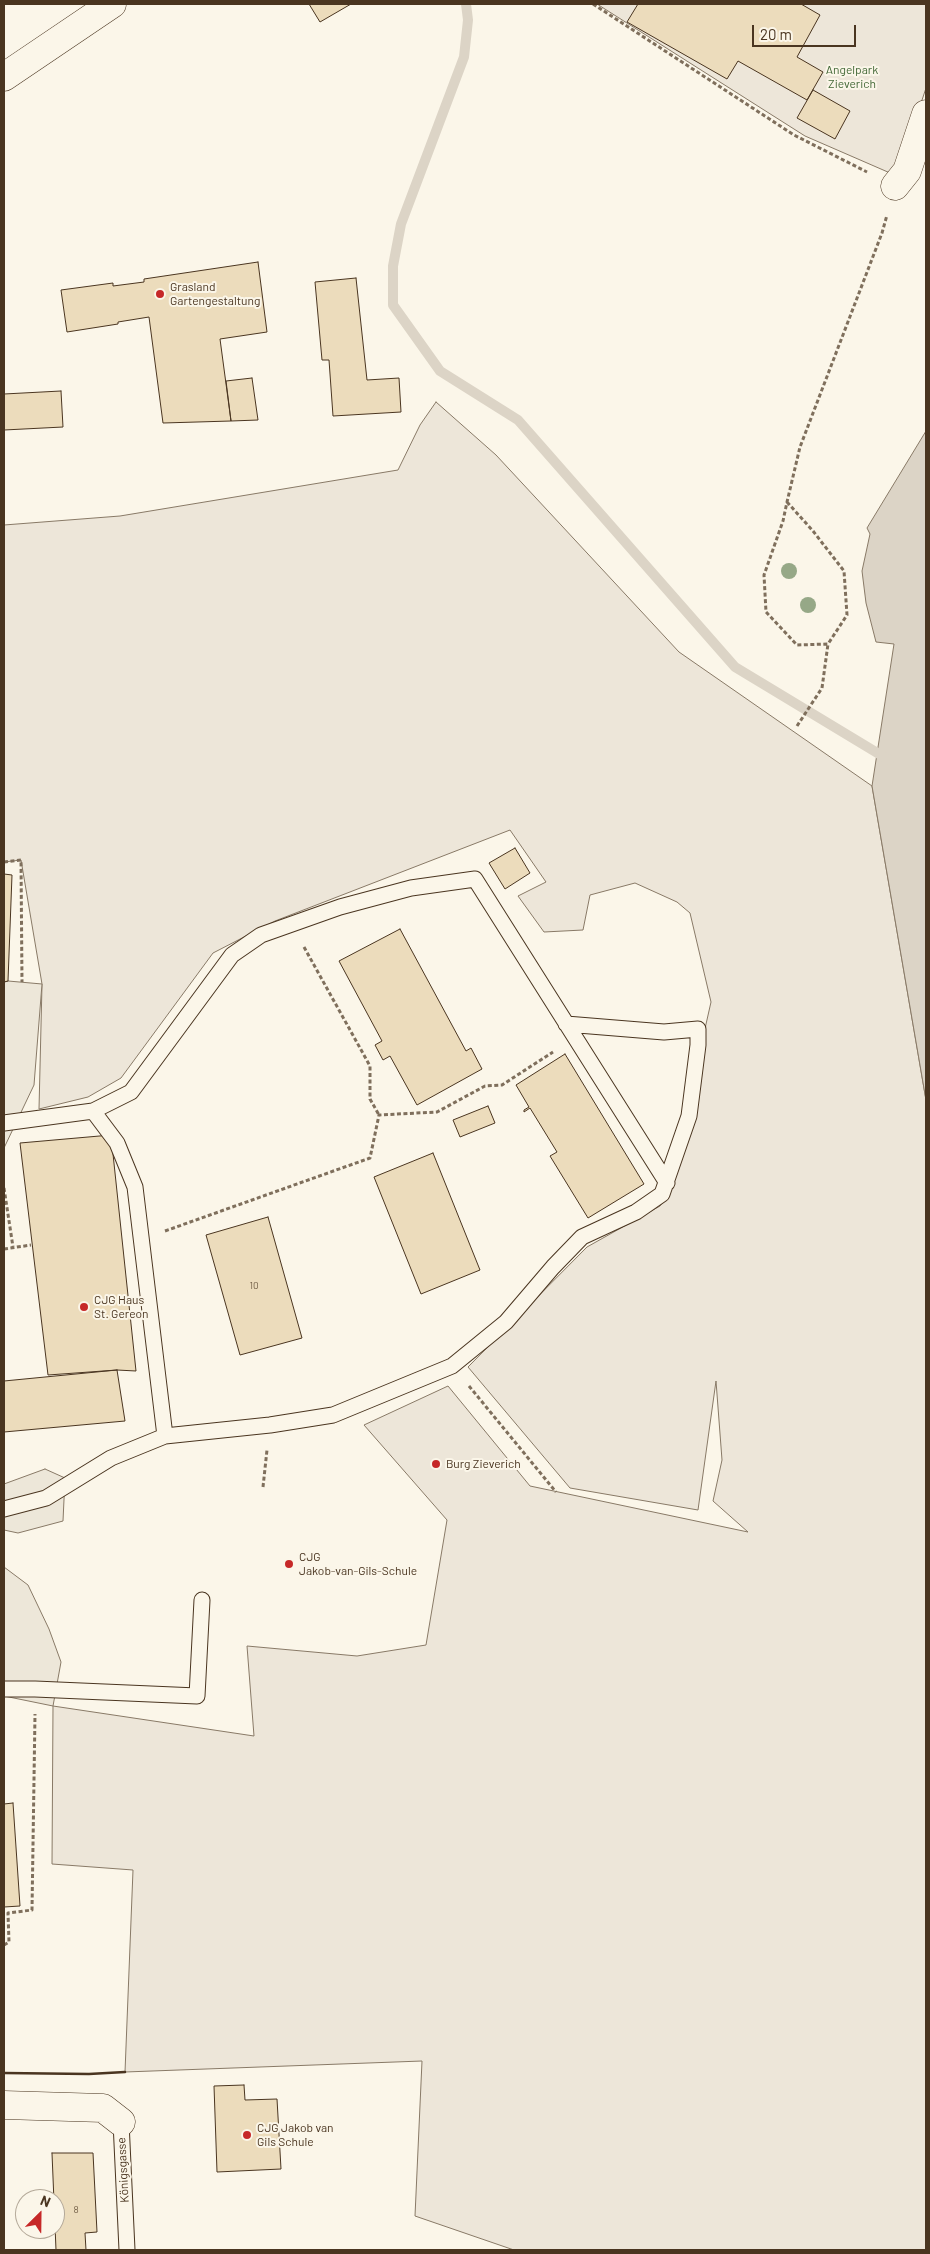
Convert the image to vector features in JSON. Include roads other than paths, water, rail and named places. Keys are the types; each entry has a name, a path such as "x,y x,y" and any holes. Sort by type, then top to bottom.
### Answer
{"street":[{"path":"4,77 112,4"},
{"path":"895,186 907,171 926,114"},
{"name":"Königsgasse","path":"4,2105 103,2108 121,2122"}],"lane":[{"path":"4,1123 93,1111 131,1092 232,955 261,935 340,907 411,888 475,879 667,1183"},
{"path":"4,1509 46,1498 111,1458 165,1436 270,1425 332,1415 452,1366 506,1322 553,1267 582,1238 636,1212 662,1194 689,1116 698,1045 698,1029 664,1032 566,1024"},
{"path":"93,1111 118,1143 135,1187 165,1436"},
{"path":"4,1690 35,1689 197,1696 202,1600"},
{"name":"Königsgasse","path":"121,2122 127,2250"}],"waterway":[{"path":"466,4 468,20 464,57 401,224 393,266 393,305 440,371 518,420 735,667 889,760"}],"place":[{"name":"Grasland Gartengestaltung","path":"160,294"},
{"name":"CJG Haus St. Gereon","path":"84,1307"},
{"name":"Burg Zieverich","path":"436,1464"},
{"name":"CJG Jakob-van-Gils-Schule","path":"289,1564"},
{"name":"CJG Jakob van Gils Schule","path":"247,2135"}],"park label":[{"name":"Angelpark Zieverich","path":"852,77"}]}
